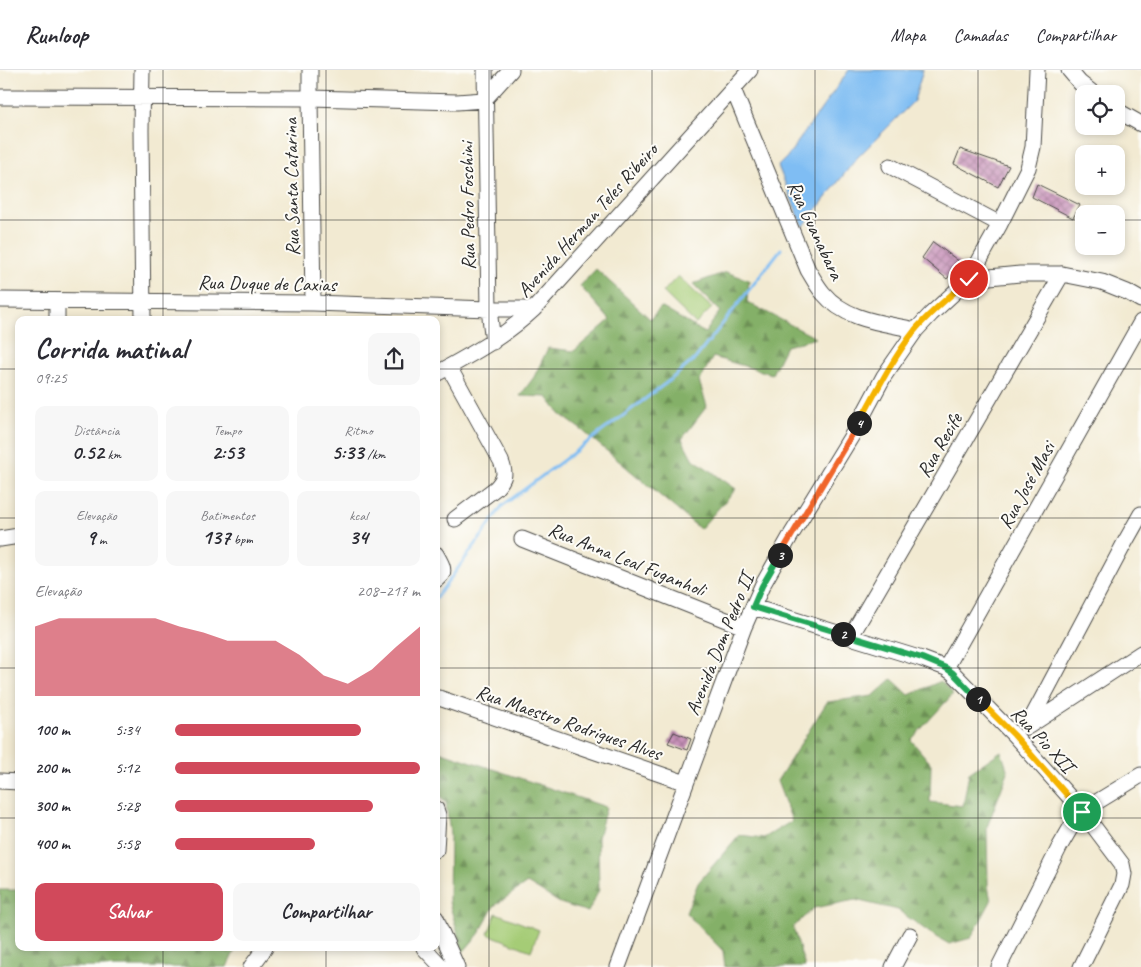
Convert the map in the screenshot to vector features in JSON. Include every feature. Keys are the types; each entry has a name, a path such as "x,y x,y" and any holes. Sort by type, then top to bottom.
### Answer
{"street":[{"path":"142,70 143,316"},
{"name":"Rua Santa Catarina","path":"310,70 313,303"},
{"path":"485,70 497,73 511,70"},
{"name":"Rua Pedro Foschini","path":"485,70 484,100 489,309 494,342"},
{"path":"0,97 310,98 457,102 484,100 511,70"},
{"name":"Avenida Herman Teles Ribeiro","path":"443,371 494,342 534,309 750,70"},
{"name":"Avenida Dom Pedro II","path":"618,967 744,627 762,586 854,432 884,376 916,330 969,279 1000,224 1028,168 1033,147 1037,70"},
{"path":"1069,70 1083,85"},
{"name":"Rua Guanabara","path":"733,89 808,270 824,294 836,306 858,317 916,330"},
{"path":"1125,115 1141,124"},
{"path":"890,166 1000,224"},
{"path":"969,279 1020,274 1062,274 1102,282 1141,300"},
{"name":"Rua Recife","path":"851,636 1062,274"},
{"name":"Rua Duque de Caxias","path":"0,300 313,303 534,309"},
{"path":"57,301 57,316"},
{"name":"Rua José Masi","path":"946,668 1141,322"},
{"path":"443,371 501,461 505,471 502,482 496,488 455,519"},
{"path":"1021,731 1124,544 1141,518"},
{"path":"0,539 15,537"},
{"name":"Rua Anna Leal Fuganholi","path":"522,539 744,627"},
{"path":"440,563 443,571 440,576"},
{"name":"Rua Pio XII","path":"753,607 922,658 946,668 1021,731 1122,864 1124,879 1081,967"},
{"path":"1021,731 1141,653"},
{"name":"Rua Maestro Rodrigues Alves","path":"440,698 686,784"},
{"path":"999,967 1060,846 1082,812 1141,775"},
{"path":"0,781 15,782"},
{"path":"440,929 457,967"},
{"path":"893,967 910,935"},
{"path":"250,967 263,951"},
{"path":"427,951 442,967"}],"green space":[{"path":"596,269 650,319 661,307 705,333 720,311 693,284 726,272 749,280 747,302 816,338 786,346 772,374 713,357 699,381 707,406 682,439 692,458 736,489 700,529 560,414 547,397 520,396 534,377 548,348 574,351 610,320 580,286"},
{"path":"678,276 712,308 696,324 663,292"},
{"path":"892,679 909,695 941,681 953,694 911,740 931,764 930,802 963,806 969,773 1001,751 1008,772 987,827 988,886 991,901 971,938 949,944 898,910 855,900 814,908 793,927 805,967 725,967 723,951 686,913 698,883 739,835 764,838 792,821 777,781 827,702 873,696"},
{"path":"440,751 606,807 598,838 599,890 588,912 560,903 527,883 494,906 479,934 463,952 449,902 450,834 446,803 440,795"},
{"path":"0,890 15,890 15,951 235,951 227,967 0,967"},
{"path":"496,913 539,930 531,951 488,934"}],"water":[{"path":"849,70 923,70 914,101 856,159 803,227 778,166 787,157"}],"building":[{"path":"960,149 1009,166 998,187 954,164"},
{"path":"1037,184 1080,205 1075,205 1073,218 1032,197"},
{"path":"933,242 960,262 947,279 922,258"},
{"path":"674,732 691,739 687,750 668,743"}],"waterway":[{"path":"440,593 502,506 670,380 695,359 781,249"}],"route":[{"path":"969,279 916,330 884,376 854,432 762,586 753,607 922,658 946,668 1014,735 1082,812"}]}
